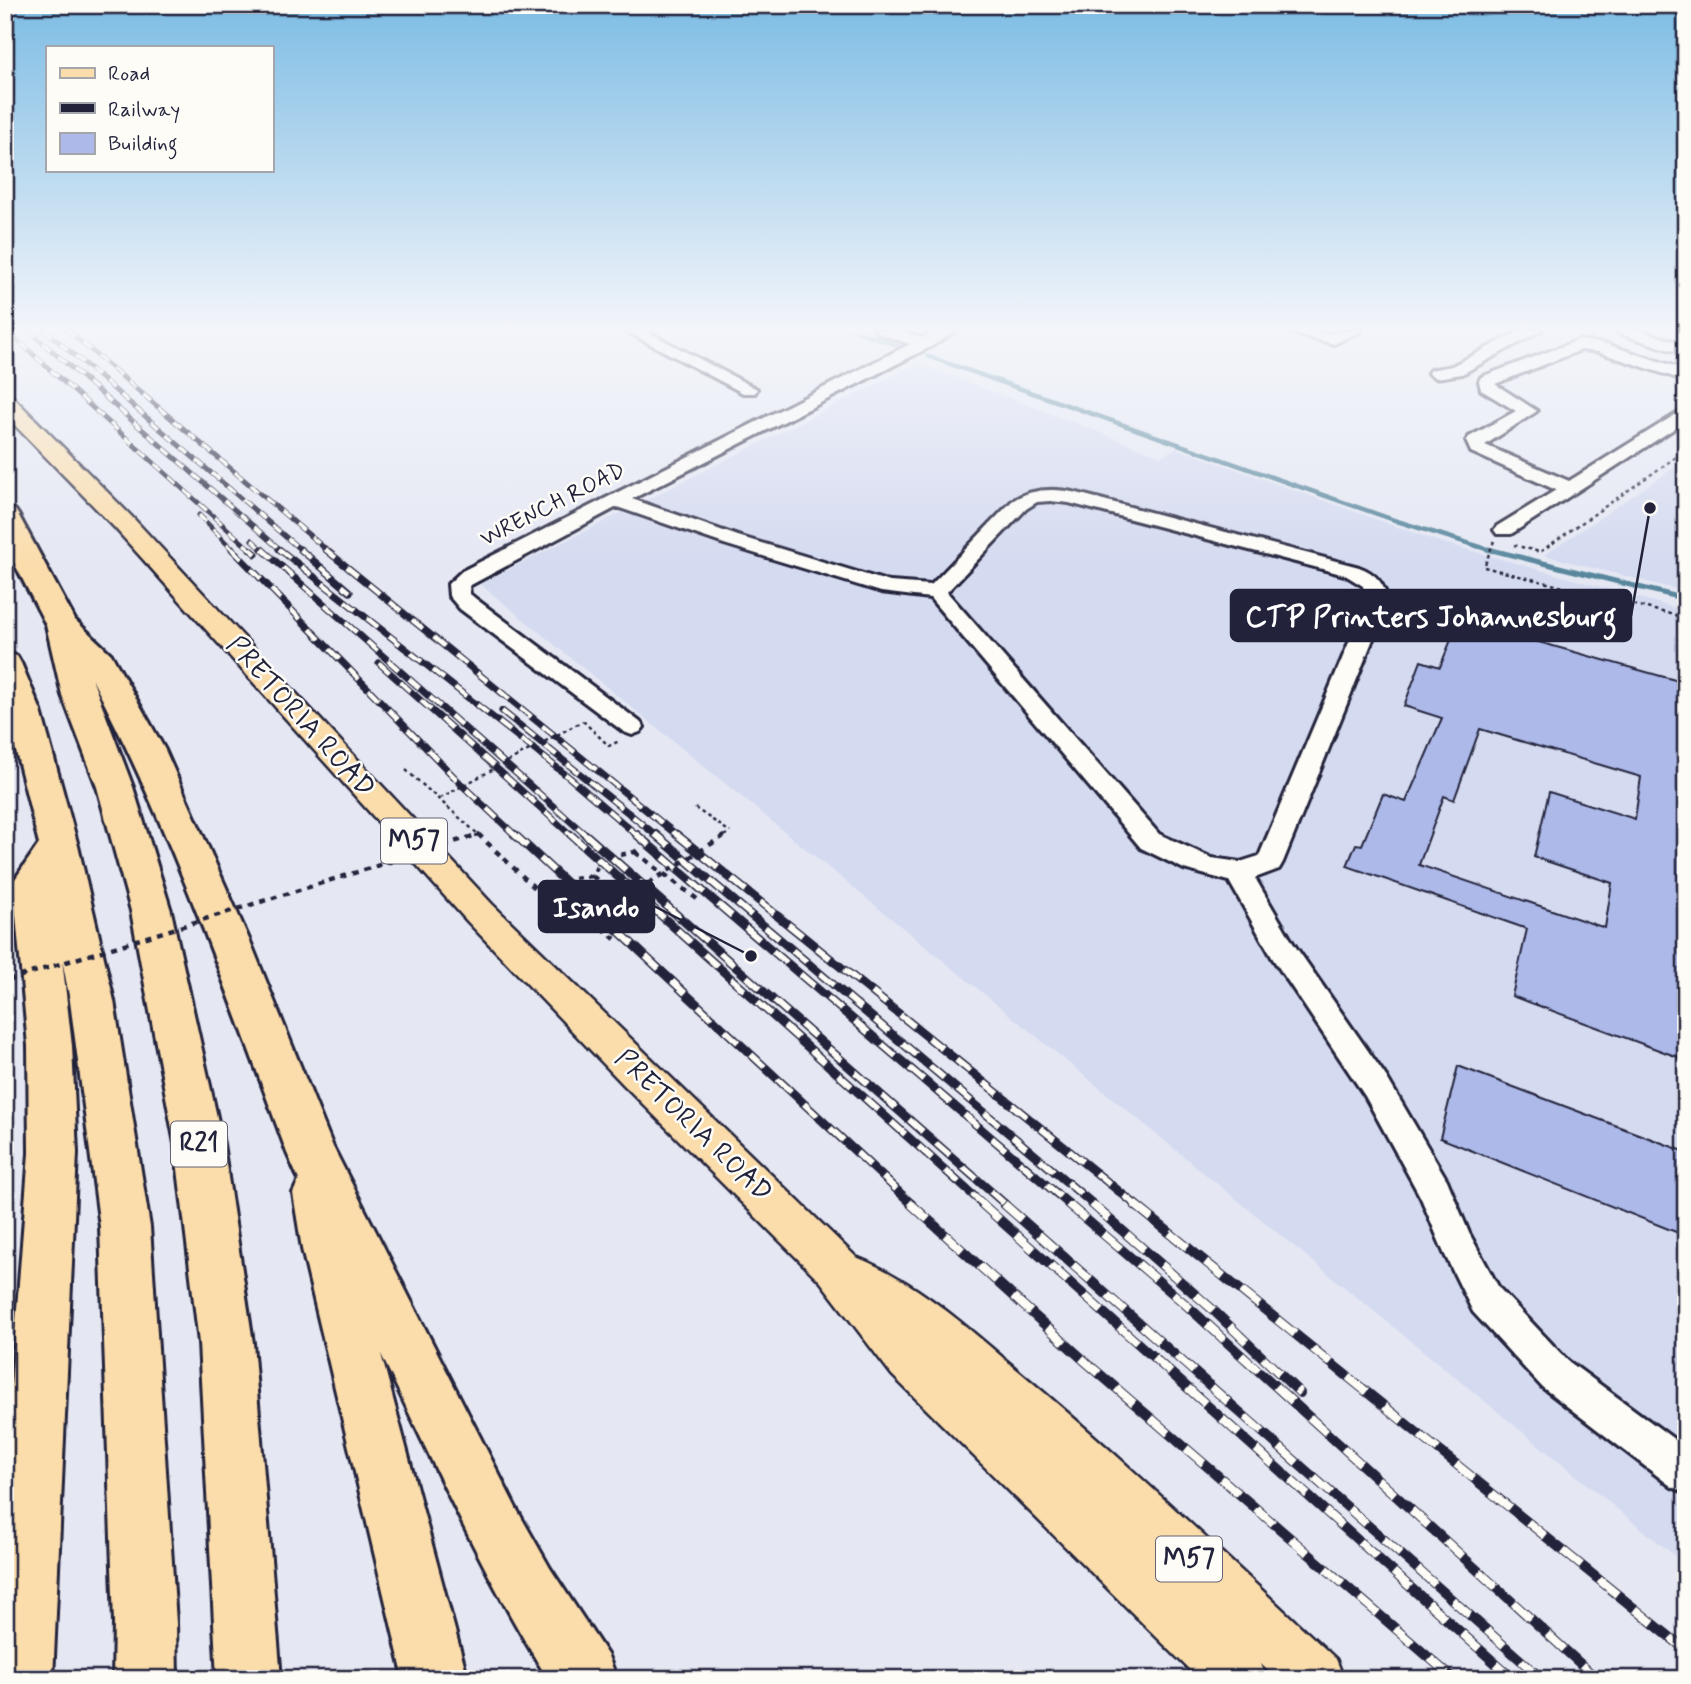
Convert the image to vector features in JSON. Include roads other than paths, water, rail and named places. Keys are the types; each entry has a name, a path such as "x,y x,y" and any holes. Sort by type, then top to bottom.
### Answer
{"highway":[{"name":"R21","path":"5,516 62,625 79,695 114,788 151,911 199,1144 226,1343 249,1679"},
{"path":"62,625 95,654 147,750 231,946 311,1153 495,1529 528,1590 585,1679"},
{"path":"5,663 24,711 58,846 92,1001 125,1227 145,1623 145,1679"},
{"path":"21,1679 53,1153 50,1046 33,883 58,846"},
{"path":"311,1153 328,1249 436,1679"}],"main road":[{"name":"PRETORIA ROAD","path":"11,409 124,523 480,913 636,1072 836,1266 909,1358 1239,1679"},
{"name":"PRETORIA ROAD","path":"836,1266 923,1320 1062,1439 1316,1679"}],"street":[{"name":"WRENCH ROAD","path":"632,727 468,604 457,590 458,584 470,575 796,409"},
{"path":"1524,409 1528,411 1475,441 1477,448 1570,489"},
{"path":"1499,539 1686,413"},
{"path":"616,500 731,540 888,588 936,592 1150,841 1197,864 1238,872 1251,871 1270,862 1377,601 1371,582 1363,575 1070,497 1032,496 1019,505 936,592"},
{"path":"1238,872 1283,951 1376,1087 1436,1191 1456,1242 1486,1300 1555,1374 1686,1473"}],"waterway":[{"path":"1077,409 1397,521 1493,551"},
{"path":"1488,549 1686,599"}],"railway":[{"path":"93,409 252,551"},
{"path":"118,409 282,551"},
{"path":"136,409 302,551"},
{"path":"160,409 328,551"},
{"path":"199,515 234,551"},
{"path":"252,540 264,551"},
{"path":"232,549 464,787 516,836"},
{"path":"250,549 256,554"},
{"path":"262,549 587,836"},
{"path":"279,549 570,778 638,836"},
{"path":"300,549 350,592"},
{"path":"325,549 678,836"},
{"path":"379,663 572,836"},
{"path":"502,711 657,836"},
{"path":"514,834 913,1205"},
{"path":"570,834 984,1205"},
{"path":"585,834 1006,1205"},
{"path":"636,834 1070,1205"},
{"path":"655,834 1094,1205"},
{"path":"676,834 1136,1205"},
{"path":"911,1204 1087,1363 1454,1679"},
{"path":"982,1204 1513,1679"},
{"path":"1004,1204 1542,1679"},
{"path":"1068,1204 1184,1303 1597,1679"},
{"path":"1092,1204 1212,1309 1300,1393"},
{"path":"1134,1204 1686,1650"}],"place":[{"name":"CTP Printers Johannesburg","path":"1650,508"},
{"name":"Isando","path":"751,956"}]}
